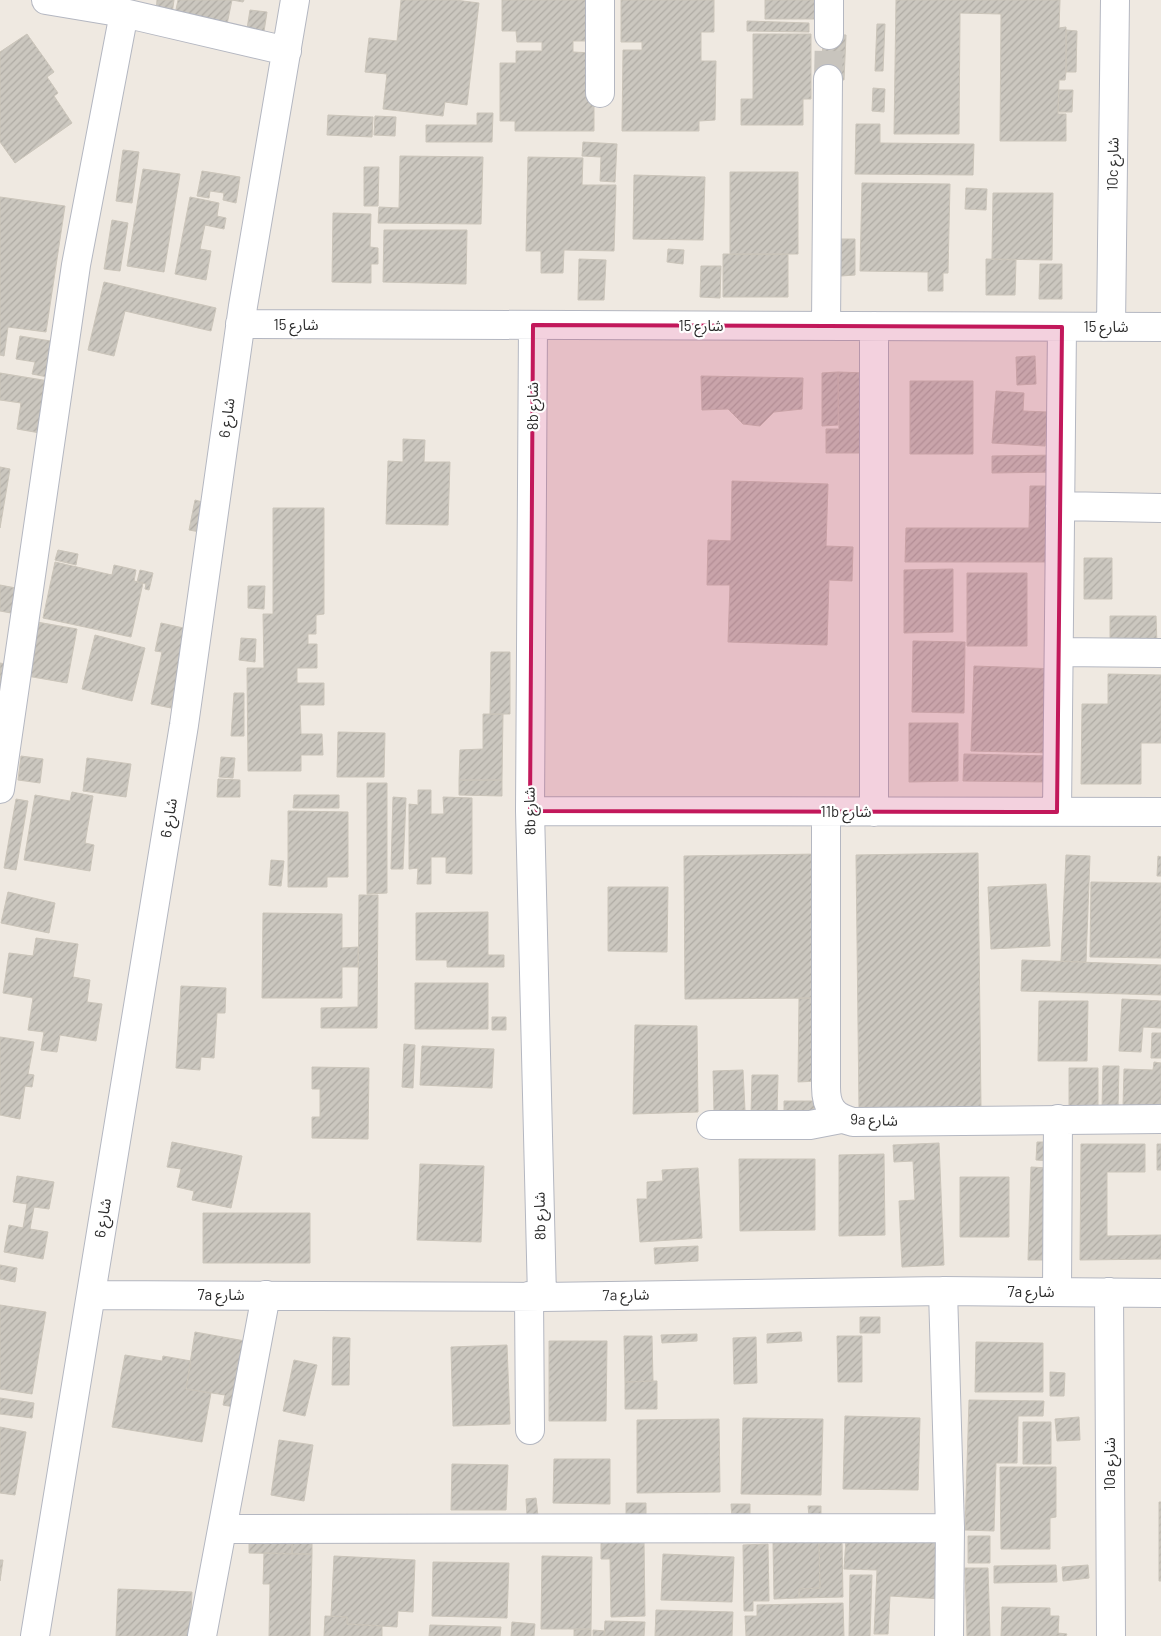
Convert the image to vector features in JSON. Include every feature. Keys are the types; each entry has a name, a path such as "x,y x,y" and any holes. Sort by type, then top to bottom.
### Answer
{"street":[{"path":"46,0 124,12 287,51"},
{"name":"شارع 6","path":"35,1636 184,725 240,324 295,0"},
{"path":"600,0 600,93"},
{"path":"829,0 829,35"},
{"name":"10c شارع","path":"1111,327 1114,0"},
{"path":"0,789 76,265 124,12"},
{"path":"826,326 828,79"},
{"name":"شارع 15","path":"240,324 1161,327"},
{"name":"8b شارع","path":"530,1430 535,1296 530,811 533,325"},
{"path":"874,326 874,812"},
{"path":"1058,812 1062,327"},
{"path":"1060,506 1161,508"},
{"path":"1059,652 1161,653"},
{"name":"11b شارع","path":"530,811 1161,812"},
{"name":"9a شارع","path":"826,812 826,1100 831,1111 840,1119 853,1122 1161,1119"},
{"path":"711,1125 810,1125 840,1119"},
{"path":"1057,1292 1058,1119"},
{"path":"943,1291 950,1528 949,1636"},
{"name":"7a شارع","path":"91,1295 535,1296 943,1291 1161,1293"},
{"name":"10a شارع","path":"1109,1292 1111,1636"},
{"path":"202,1636 266,1295"},
{"path":"222,1529 950,1528"}],"highlighted area":[{"path":"533,325 1062,327 1057,812 530,811"}],"building":[{"path":"157,0 174,0 172,14 156,12"},
{"path":"178,0 232,0 226,29 174,19"},
{"path":"401,0 455,0 479,3 467,105 445,102 443,116 383,109 387,74 365,72 369,38 397,41"},
{"path":"502,0 594,0 594,41 573,41 573,52 594,53 594,131 515,131 515,121 500,121 500,63 516,63 516,51 542,51 542,42 517,42 516,31 502,31"},
{"path":"621,0 714,0 714,32 701,32 701,61 716,61 715,120 699,121 699,131 622,131 623,50 642,50 642,42 621,42"},
{"path":"765,0 825,0 825,19 765,19"},
{"path":"896,0 1060,0 1059,28 1066,27 1066,72 1065,80 1059,80 1058,114 1066,114 1066,141 1000,141 1001,14 960,13 959,134 894,134"},
{"path":"250,10 267,12 263,38 246,35"},
{"path":"747,21 809,23 809,32 747,31"},
{"path":"877,24 885,24 883,71 875,71"},
{"path":"1066,30 1077,31 1076,72 1066,72"},
{"path":"27,34 54,72 47,77 58,93 54,96 72,123 15,163 0,142 0,52"},
{"path":"753,34 811,34 811,99 803,99 803,125 741,125 741,99 753,99"},
{"path":"823,34 846,35 844,80 822,79"},
{"path":"873,88 885,89 884,112 872,111"},
{"path":"1059,90 1073,90 1072,112 1058,112"},
{"path":"477,113 493,113 492,142 426,142 426,125 477,125"},
{"path":"328,115 373,117 372,137 327,135"},
{"path":"375,116 396,117 395,136 374,135"},
{"path":"856,124 880,124 880,143 974,144 973,175 855,174"},
{"path":"583,142 617,144 615,182 600,181 601,157 582,156"},
{"path":"123,150 139,152 132,203 116,201"},
{"path":"400,156 483,157 481,224 378,223 379,207 399,208"},
{"path":"528,157 583,158 582,185 616,185 614,251 564,250 563,273 541,273 541,251 526,251"},
{"path":"364,167 379,167 378,206 364,206"},
{"path":"143,169 180,174 164,272 127,266"},
{"path":"202,171 240,177 236,203 223,200 224,193 210,191 209,198 197,196"},
{"path":"730,172 798,172 798,254 730,254"},
{"path":"634,175 705,177 703,240 633,239"},
{"path":"862,183 950,184 948,273 943,273 943,291 928,291 928,272 860,271"},
{"path":"966,188 987,189 986,210 965,209"},
{"path":"993,193 1053,193 1052,260 992,259"},
{"path":"0,197 65,206 46,332 8,327 4,356 0,355"},
{"path":"190,197 219,203 217,216 226,218 224,229 205,225 200,249 211,251 206,280 175,274"},
{"path":"333,213 371,214 370,247 378,248 378,264 371,264 371,283 332,282"},
{"path":"112,220 128,223 120,271 104,269"},
{"path":"384,230 467,230 466,284 383,282"},
{"path":"841,239 855,239 855,275 841,276"},
{"path":"668,249 684,250 683,264 667,262"},
{"path":"723,254 788,254 788,297 723,297"},
{"path":"579,259 606,260 604,300 578,300"},
{"path":"986,259 1016,260 1015,295 986,295"},
{"path":"1040,264 1062,264 1062,299 1039,299"},
{"path":"701,266 721,266 720,298 700,297"},
{"path":"104,282 216,308 211,331 125,311 114,356 88,350"},
{"path":"20,336 63,343 58,379 32,374 35,362 16,359"},
{"path":"1035,356 1036,384 1017,385 1016,357"},
{"path":"838,372 838,425 822,426 822,373"},
{"path":"838,372 866,373 867,453 826,453 826,429 839,429"},
{"path":"0,373 49,381 40,433 17,429 21,403 0,400"},
{"path":"701,376 803,378 802,409 774,412 760,426 743,424 728,409 702,410"},
{"path":"910,381 973,381 973,454 910,454"},
{"path":"996,391 1024,393 1023,411 1047,412 1045,446 992,443"},
{"path":"403,439 425,440 424,462 450,462 448,525 386,524 388,461 403,462"},
{"path":"1059,455 1059,472 992,473 992,456"},
{"path":"0,467 10,469 0,528"},
{"path":"732,481 828,484 826,546 853,547 852,581 829,580 827,645 728,642 730,585 707,585 708,540 731,541"},
{"path":"1030,486 1057,486 1057,562 905,562 906,528 1029,528"},
{"path":"195,500 206,503 200,532 189,530"},
{"path":"273,508 324,508 324,614 316,615 316,634 308,634 308,644 317,644 317,668 297,668 297,683 324,683 324,705 300,705 301,734 322,734 323,755 301,755 301,771 248,771 247,668 264,668 263,614 273,614"},
{"path":"58,550 78,554 76,565 55,560"},
{"path":"1084,558 1112,558 1112,599 1084,599"},
{"path":"55,562 112,575 114,565 136,570 134,581 143,583 131,637 43,618"},
{"path":"953,569 953,632 904,633 904,570"},
{"path":"140,570 153,573 149,590 145,589 146,584 137,582"},
{"path":"967,573 1027,573 1027,646 967,646"},
{"path":"0,585 16,588 11,613 0,611"},
{"path":"248,586 265,586 264,609 248,608"},
{"path":"1110,616 1156,616 1157,645 1110,645"},
{"path":"37,622 77,629 67,683 27,676"},
{"path":"161,623 188,629 171,708 151,704 162,652 155,651"},
{"path":"95,635 145,648 132,701 82,689"},
{"path":"241,638 256,639 255,662 239,660"},
{"path":"913,641 965,642 964,713 912,712"},
{"path":"491,652 510,652 510,714 490,714"},
{"path":"0,663 11,665 0,727"},
{"path":"974,666 1057,669 1054,753 971,751"},
{"path":"1108,674 1161,675 1161,743 1141,743 1141,784 1081,784 1082,704 1108,704"},
{"path":"234,693 244,693 244,736 231,736"},
{"path":"483,714 503,714 502,780 459,780 460,750 483,749"},
{"path":"909,723 958,723 958,781 909,782"},
{"path":"338,732 385,733 384,777 337,777"},
{"path":"964,754 1049,756 1049,782 963,781"},
{"path":"21,756 43,759 40,783 18,780"},
{"path":"221,757 235,758 233,778 219,777"},
{"path":"87,758 131,764 126,797 83,791"},
{"path":"218,779 240,780 240,797 217,797"},
{"path":"459,780 502,780 502,796 459,795"},
{"path":"367,783 387,783 387,893 367,894"},
{"path":"418,790 431,790 431,814 444,814 443,797 472,798 472,874 446,873 446,857 431,857 431,884 417,884 418,868 409,869 409,804 418,805"},
{"path":"72,792 93,796 85,843 94,845 90,871 24,860 35,795 70,801"},
{"path":"294,795 339,795 339,808 293,808"},
{"path":"393,797 406,798 403,869 391,869"},
{"path":"16,799 28,801 16,870 4,868"},
{"path":"288,811 348,812 348,877 327,877 327,887 288,887"},
{"path":"978,853 981,1108 859,1110 856,855"},
{"path":"819,854 820,998 685,999 684,856"},
{"path":"1066,855 1090,856 1086,962 1061,961"},
{"path":"1158,856 1161,857 1161,876 1157,876"},
{"path":"271,860 284,861 281,886 269,885"},
{"path":"1091,882 1161,883 1161,958 1090,957"},
{"path":"1046,884 1050,946 991,949 988,887"},
{"path":"608,887 668,887 667,952 608,951"},
{"path":"8,892 55,903 49,933 1,923"},
{"path":"359,895 378,895 377,1028 321,1028 321,1008 358,1007"},
{"path":"488,912 488,955 504,955 504,967 447,967 447,960 416,960 416,913"},
{"path":"263,913 342,914 342,948 358,947 358,967 342,967 342,998 262,998"},
{"path":"36,938 78,944 73,977 90,980 87,1002 102,1004 96,1041 60,1035 57,1052 41,1050 44,1032 28,1030 33,998 3,993 9,953 33,956"},
{"path":"1022,960 1161,965 1161,995 1021,991"},
{"path":"415,983 488,983 488,1029 415,1029"},
{"path":"181,986 226,988 225,1013 217,1013 214,1058 201,1057 200,1070 176,1068"},
{"path":"799,998 820,998 819,1081 798,1082"},
{"path":"1122,999 1161,1001 1161,1028 1143,1027 1141,1052 1119,1051"},
{"path":"1039,1001 1088,1001 1087,1061 1038,1061"},
{"path":"492,1017 506,1017 506,1030 492,1030"},
{"path":"635,1025 697,1026 698,1112 633,1114"},
{"path":"1152,1033 1161,1033 1161,1058 1151,1058"},
{"path":"0,1037 34,1042 28,1074 34,1075 32,1087 25,1086 20,1119 0,1115"},
{"path":"404,1044 415,1045 413,1088 402,1087"},
{"path":"422,1046 494,1049 492,1088 420,1085"},
{"path":"1154,1062 1161,1063 1161,1108 1123,1107 1124,1069 1153,1070"},
{"path":"1103,1066 1119,1066 1118,1108 1102,1108"},
{"path":"312,1067 369,1068 368,1139 312,1138 312,1117 320,1117 320,1089 312,1089"},
{"path":"1069,1068 1098,1068 1098,1106 1069,1106"},
{"path":"743,1070 745,1110 714,1112 713,1071"},
{"path":"752,1075 778,1075 777,1115 751,1114"},
{"path":"784,1101 816,1101 816,1119 784,1118"},
{"path":"172,1142 242,1156 231,1208 192,1200 194,1191 177,1187 181,1169 167,1167"},
{"path":"1037,1142 1052,1142 1051,1161 1036,1160"},
{"path":"939,1143 944,1265 902,1267 899,1201 915,1200 913,1161 894,1162 893,1145"},
{"path":"1081,1144 1145,1144 1145,1172 1107,1172 1107,1236 1161,1235 1161,1259 1080,1260"},
{"path":"1157,1144 1161,1144 1161,1170 1157,1170"},
{"path":"884,1154 885,1235 839,1236 839,1155"},
{"path":"739,1159 815,1159 815,1230 740,1231"},
{"path":"420,1164 484,1166 481,1242 417,1240"},
{"path":"1031,1167 1049,1168 1046,1260 1028,1260"},
{"path":"698,1168 702,1238 640,1242 637,1199 647,1199 647,1182 663,1181 662,1170"},
{"path":"17,1176 54,1182 49,1209 34,1207 30,1229 48,1232 43,1259 4,1252 9,1225 23,1228 27,1204 13,1202"},
{"path":"960,1177 1009,1177 1009,1237 960,1237"},
{"path":"203,1213 310,1213 310,1263 203,1263"},
{"path":"698,1246 698,1261 655,1264 654,1248"},
{"path":"0,1265 17,1268 15,1282 0,1279"},
{"path":"0,1305 46,1312 32,1394 0,1389"},
{"path":"860,1317 880,1317 880,1333 860,1333"},
{"path":"195,1332 245,1341 234,1407 223,1405 225,1395 186,1389"},
{"path":"801,1332 802,1341 767,1343 767,1334"},
{"path":"697,1334 697,1341 662,1343 661,1335"},
{"path":"624,1336 652,1336 653,1381 625,1382"},
{"path":"837,1336 862,1336 862,1382 838,1382"},
{"path":"333,1337 350,1338 349,1385 332,1385"},
{"path":"756,1337 757,1383 734,1384 733,1338"},
{"path":"549,1341 607,1341 606,1421 549,1421"},
{"path":"976,1342 1043,1343 1043,1392 975,1392"},
{"path":"507,1345 510,1424 453,1426 451,1347"},
{"path":"125,1355 162,1361 163,1356 191,1361 186,1389 211,1393 202,1442 112,1427"},
{"path":"294,1360 317,1365 305,1416 283,1411"},
{"path":"1050,1372 1065,1373 1064,1396 1050,1396"},
{"path":"657,1381 657,1409 625,1409 625,1382"},
{"path":"0,1398 34,1403 32,1418 0,1414"},
{"path":"969,1400 1044,1401 1043,1416 1018,1416 1017,1463 996,1463 994,1531 965,1530"},
{"path":"845,1416 920,1418 918,1490 843,1489"},
{"path":"1079,1417 1080,1440 1057,1441 1055,1419"},
{"path":"743,1418 823,1419 821,1495 741,1494"},
{"path":"719,1419 720,1492 637,1493 637,1420"},
{"path":"1023,1422 1051,1422 1051,1464 1023,1464"},
{"path":"0,1427 26,1432 15,1495 0,1493"},
{"path":"279,1440 313,1445 304,1501 271,1495"},
{"path":"554,1459 610,1459 610,1504 553,1503"},
{"path":"452,1464 508,1465 506,1510 451,1510"},
{"path":"1000,1467 1056,1467 1056,1517 1050,1518 1050,1549 1001,1549"},
{"path":"536,1498 538,1516 527,1517 526,1499"},
{"path":"1159,1502 1161,1502 1161,1581 1159,1581"},
{"path":"626,1503 646,1503 646,1514 626,1515"},
{"path":"731,1504 750,1504 750,1517 732,1518"},
{"path":"808,1506 821,1506 821,1516 809,1516"},
{"path":"249,1533 292,1534 292,1554 249,1553"},
{"path":"968,1536 990,1536 990,1563 968,1563"},
{"path":"846,1539 944,1543 942,1599 890,1596 888,1634 874,1634 877,1570 844,1569"},
{"path":"292,1541 312,1541 312,1554 292,1554"},
{"path":"601,1541 644,1541 645,1616 611,1617 610,1559 601,1559"},
{"path":"842,1541 843,1597 799,1598 799,1589 820,1588 819,1542"},
{"path":"819,1542 820,1588 799,1589 799,1598 774,1599 773,1543"},
{"path":"768,1544 769,1601 753,1601 753,1611 744,1611 743,1545"},
{"path":"264,1553 312,1554 310,1636 269,1636 270,1584 263,1584"},
{"path":"663,1554 734,1557 732,1602 661,1600"},
{"path":"334,1556 415,1560 413,1612 398,1611 397,1627 347,1624 347,1617 331,1616"},
{"path":"542,1556 592,1557 591,1629 541,1629"},
{"path":"0,1560 3,1560 0,1581"},
{"path":"433,1562 509,1563 507,1618 432,1616"},
{"path":"1056,1565 1057,1582 994,1583 994,1566"},
{"path":"1088,1565 1089,1578 1063,1581 1062,1567"},
{"path":"965,1568 988,1568 990,1636 967,1636"},
{"path":"850,1575 872,1575 870,1636 849,1636"},
{"path":"118,1589 192,1592 190,1636 116,1636"},
{"path":"843,1603 844,1636 746,1636 745,1616 757,1616 757,1605"},
{"path":"1002,1607 1050,1608 1050,1616 1059,1616 1058,1633 1067,1634 1066,1636 1001,1636"},
{"path":"656,1610 733,1612 732,1636 655,1636"},
{"path":"325,1616 347,1617 347,1624 382,1626 382,1636 324,1636"},
{"path":"605,1621 645,1622 644,1636 604,1636"},
{"path":"512,1622 535,1624 534,1636 511,1636"},
{"path":"430,1625 501,1627 500,1636 429,1636"},
{"path":"574,1629 591,1629 591,1636 574,1636"},
{"path":"593,1630 605,1631 604,1636 593,1636"}],"tunnel":[{"path":"828,79 829,35"}]}
